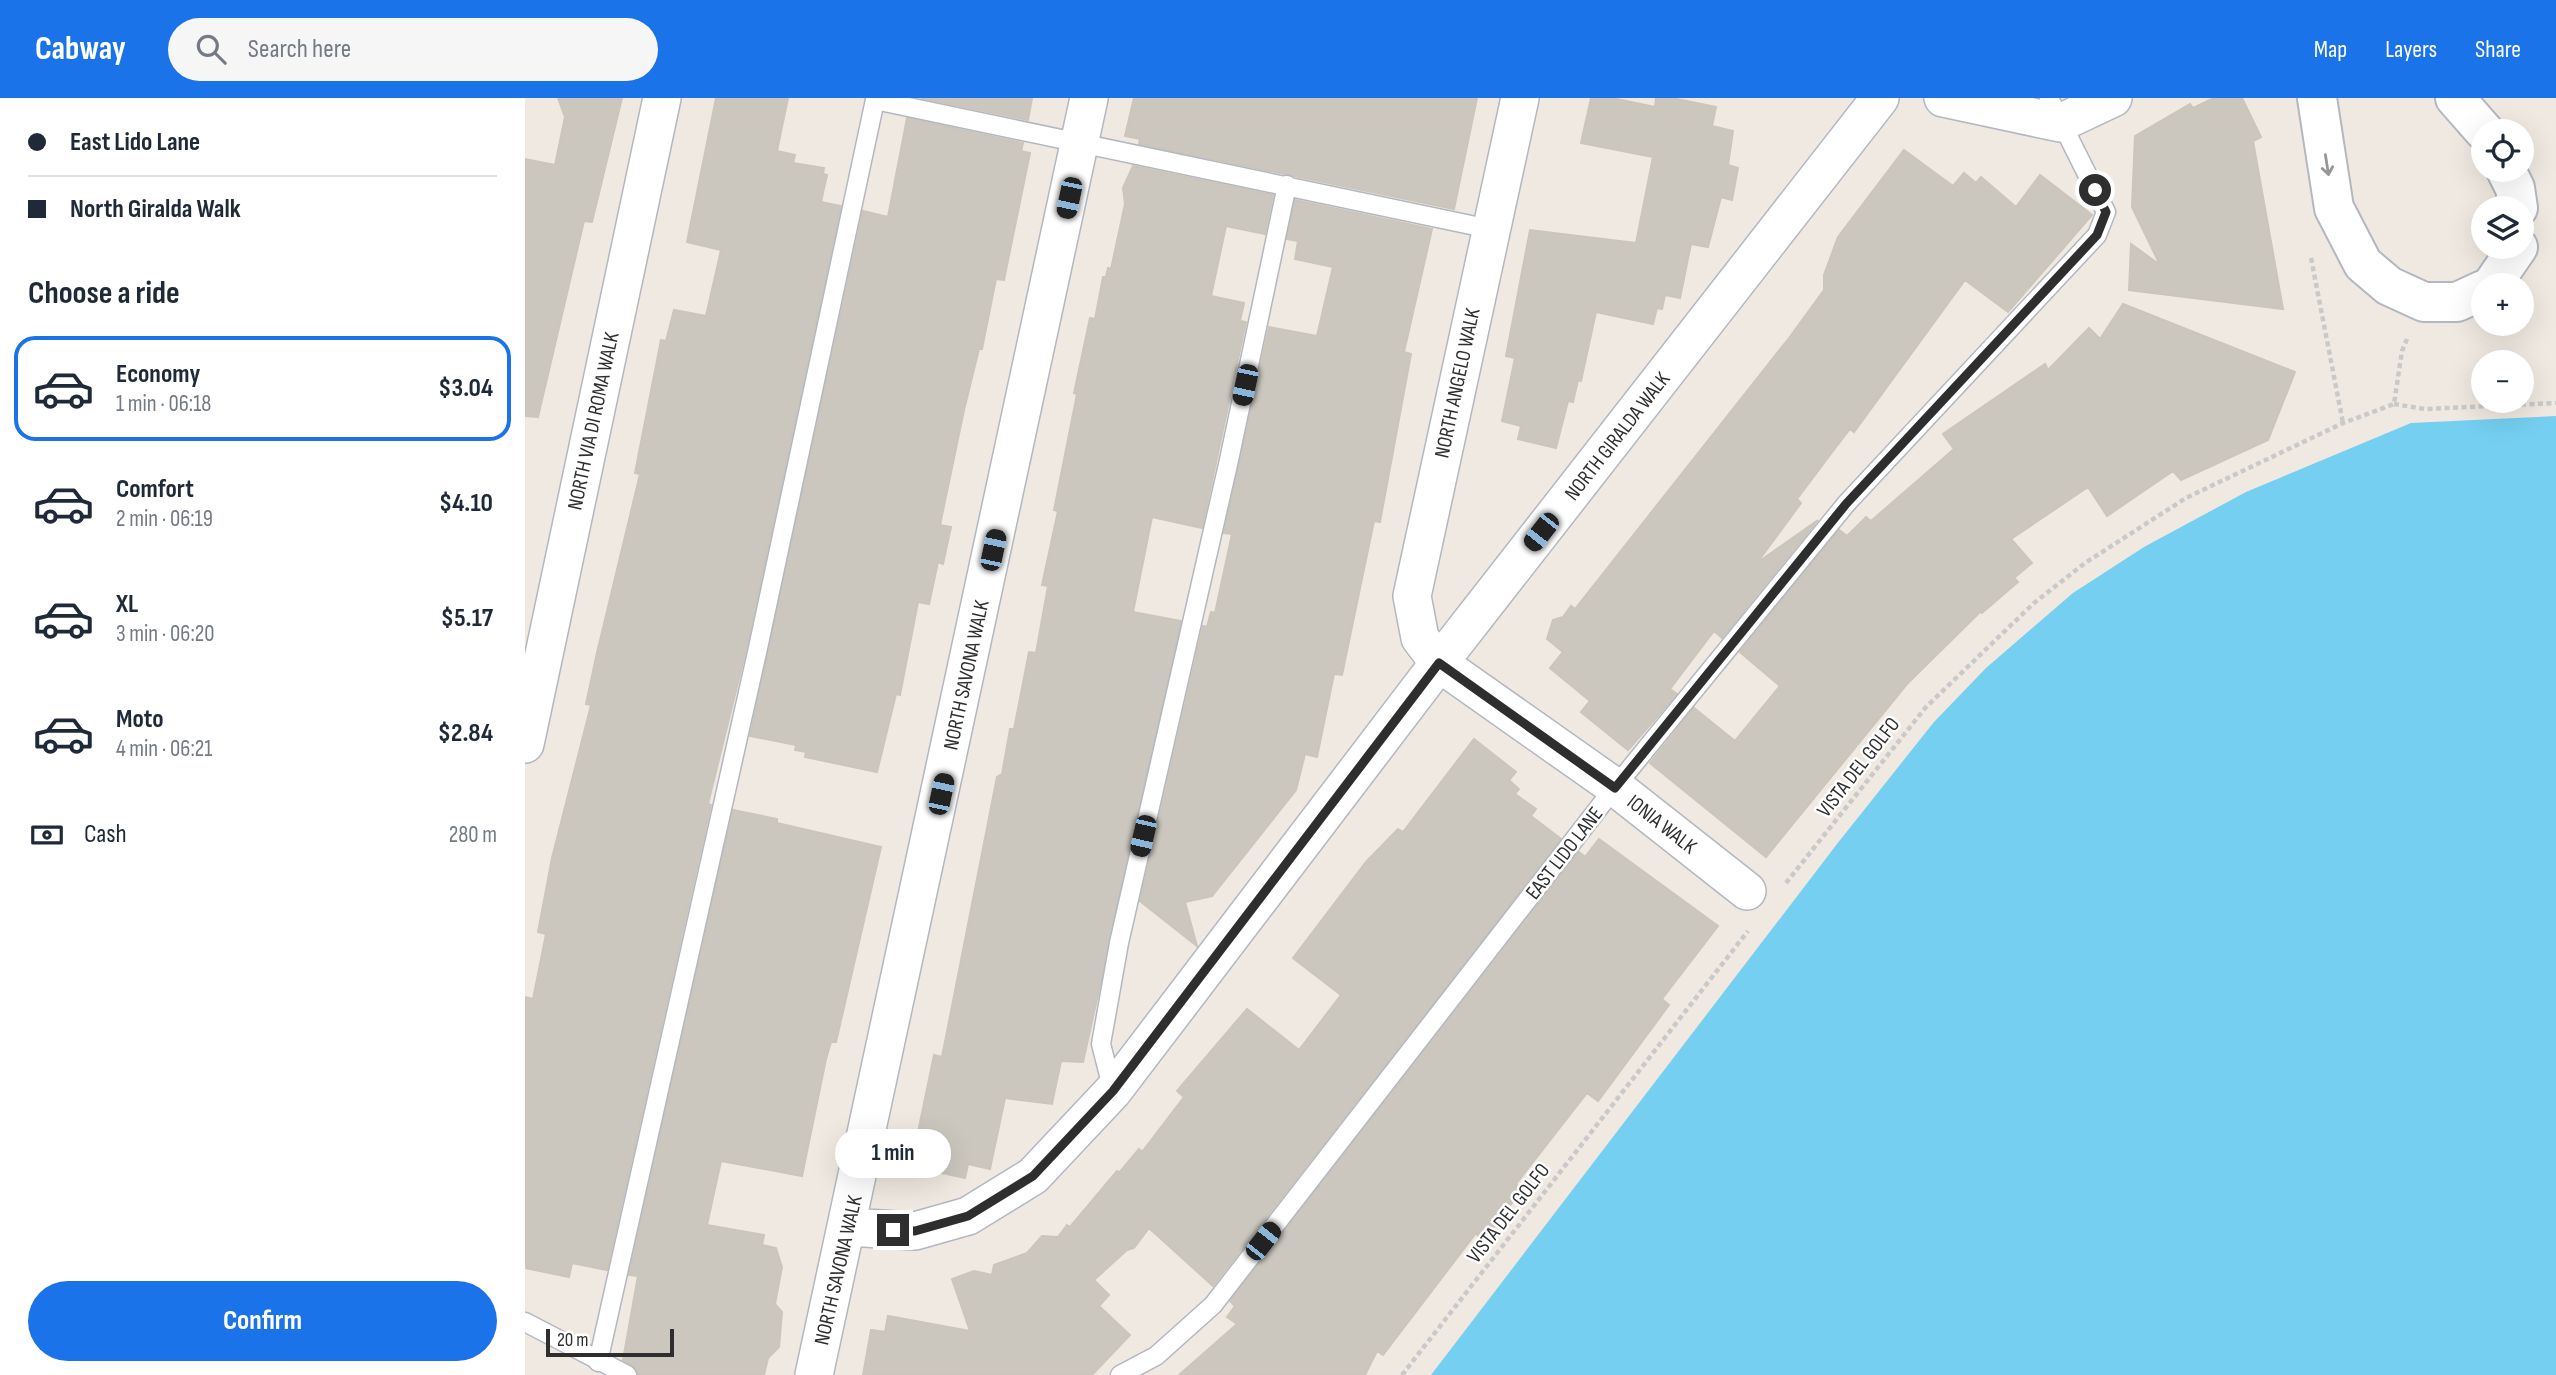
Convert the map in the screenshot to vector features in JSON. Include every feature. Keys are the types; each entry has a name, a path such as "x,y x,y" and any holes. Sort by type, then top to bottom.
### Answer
{"street":[{"name":"NORTH VIA DI ROMA WALK","path":"525,744 662,98"},
{"name":"NORTH SAVONA WALK","path":"814,1375 1089,98"},
{"name":"NORTH ANGELO WALK","path":"1439,663 1420,638 1412,597 1520,98"},
{"name":"NORTH GIRALDA WALK","path":"848,1227 915,1231 968,1216 1033,1176 1113,1091 1439,663 1880,98"},
{"path":"1943,98 2055,110 2113,98"},
{"path":"2317,98 2334,208 2363,264 2389,286 2424,302 2457,302 2471,296"},
{"path":"2455,98 2473,119"},
{"name":"IONIA WALK","path":"1439,663 1615,788 1747,891"}],"lane":[{"path":"598,1362 758,648 875,100 1490,229"},
{"name":"EAST LIDO LANE","path":"1120,1375 1156,1356 1213,1305 1615,788 1846,504 2097,235 2106,212 2055,110"},
{"path":"1113,1091 1101,1044 1119,943 1226,474 1287,185"},
{"path":"525,1322 627,1375"}],"path":[{"path":"2334,208 2307,238 2343,423"},
{"path":"2424,302 2402,351 2394,404 2425,409 2556,402"},
{"name":"VISTA DEL GOLFO","path":"1784,885 1926,707 2034,603 2085,563 2186,498 2343,423 2394,404"},
{"name":"VISTA DEL GOLFO","path":"1402,1375 1751,928"}],"water":[{"path":"2556,416 2556,1375 1431,1375 1837,844 1934,722 1986,668 2073,593 2144,547 2246,492 2411,423"}],"building":[{"path":"558,98 622,98 592,222 584,221 538,417 525,416 525,159 555,165 565,117"},
{"path":"716,98 788,98 777,151 795,155 793,163 824,168 823,174 827,175 821,202 841,206 747,646 708,804 711,805 607,1270 572,1263 569,1277 525,1268 525,997 533,999 546,934 538,932 552,858 591,705 586,704 640,474 635,473 661,340 666,341 674,310 706,316 721,250 687,242"},
{"path":"921,98 1032,98 1028,120"},
{"path":"1134,98 1477,98 1454,209 1139,144 1140,139 1125,136"},
{"path":"1591,98 1612,98 1655,107 1656,98 1672,98 1716,107 1712,126 1733,131 1728,165 1738,168 1732,200 1721,197 1708,247 1691,244 1680,298 1665,295 1662,309 1657,308 1653,324 1596,312 1581,381 1578,380 1573,402 1568,401 1556,448 1518,439 1521,426 1502,421 1515,358 1506,356 1530,230 1636,243 1653,157 1581,143"},
{"path":"2214,98 2242,98 2261,137 2253,141 2283,309 2129,290 2131,244 2160,265 2132,207 2135,136 2190,104 2193,108"},
{"path":"907,118 1023,143 1021,151 1030,153 1004,280 996,279 982,349 979,349 964,410 940,525 951,527 943,564 938,562 929,604 918,602 900,695 896,694 877,772 805,757 806,752 795,750 796,745 750,736 863,211 888,217"},
{"path":"1904,150 1953,186 1964,173 1976,183 1981,177 2016,207 2040,175 2092,215 2008,312 1965,280 1854,432 1850,429 1797,499 1801,503 1757,563 1818,520 1722,638 1714,631 1670,689 1677,694 1628,750 1581,712 1590,701 1550,668 1563,652 1547,639 1553,620 1563,617 1571,606 1575,609 1789,338 1824,290 1824,275 1838,237"},
{"path":"1133,166 1273,195 1265,234 1226,226 1211,296 1244,303 1240,321 1246,322 1202,528 1152,517 1133,612 1181,621 1083,1062 1061,1061 1052,1104 1005,1098 990,1169 968,1164 965,1178 911,1166 934,1055 942,1057 997,777 1002,774 1010,729 1014,729 1029,652 1036,653 1048,586 1042,585 1058,511 1054,510 1077,394 1074,393 1090,318 1095,319 1103,277 1106,277 1108,268 1111,269 1125,204 1123,188"},
{"path":"1295,200 1432,229 1404,352 1411,354 1380,522 1374,521 1342,675 1334,674 1317,757 1305,754 1296,790 1212,896 1185,902 1197,946 1140,901 1203,626 1207,627 1211,612 1215,613 1232,534 1224,533 1269,327 1317,336 1333,267 1295,259 1298,241 1287,239"},
{"path":"2123,304 2295,372 2268,440 2181,480 2173,471 2107,516 2088,487 2011,539 2032,563 2014,578 2018,582 1982,613 1981,611 1907,684 1766,857 1650,763 1694,708 1735,741 1780,686 1740,652 1839,530 1847,536 1866,517 1871,521 1954,449 1943,434 2045,364 2048,370 2089,328 2100,339"},
{"path":"1474,739 1516,772 1509,780 1519,789 1515,794 1536,809 1531,816 1561,839 1213,1286 1149,1228 1134,1248 1127,1250 1094,1280 1109,1295 1099,1306 1130,1335 1092,1375 863,1375 871,1330 885,1332 888,1316 970,1331 952,1279 974,1271 992,1275 994,1265 1027,1253 1042,1236 1058,1237 1067,1225 1070,1227 1117,1171 1119,1173 1139,1149 1142,1152 1184,1097 1177,1091 1247,1009 1299,1050 1341,995 1293,958 1366,862 1398,829 1403,832"},
{"path":"733,810 881,847 836,1042 831,1042 826,1059 802,1176 721,1161 707,1225 764,1235 762,1245 776,1248 782,1267 775,1304 782,1312 779,1347 768,1358 764,1375 638,1375 636,1368 623,1360 638,1276 629,1275"},
{"path":"1599,839 1718,926 1662,999 1669,1005 1598,1101 1587,1093 1516,1184 1522,1189 1495,1226 1489,1231 1485,1227 1478,1236 1476,1233 1383,1355 1377,1351 1365,1375 1179,1375 1237,1324 1227,1317 1235,1306 1230,1301 1579,852 1585,857"}],"route":[{"path":"893,1230 915,1231 968,1216 1033,1176 1113,1091 1439,663 1615,788 1846,504 2097,235 2106,212 2095,190"}]}
